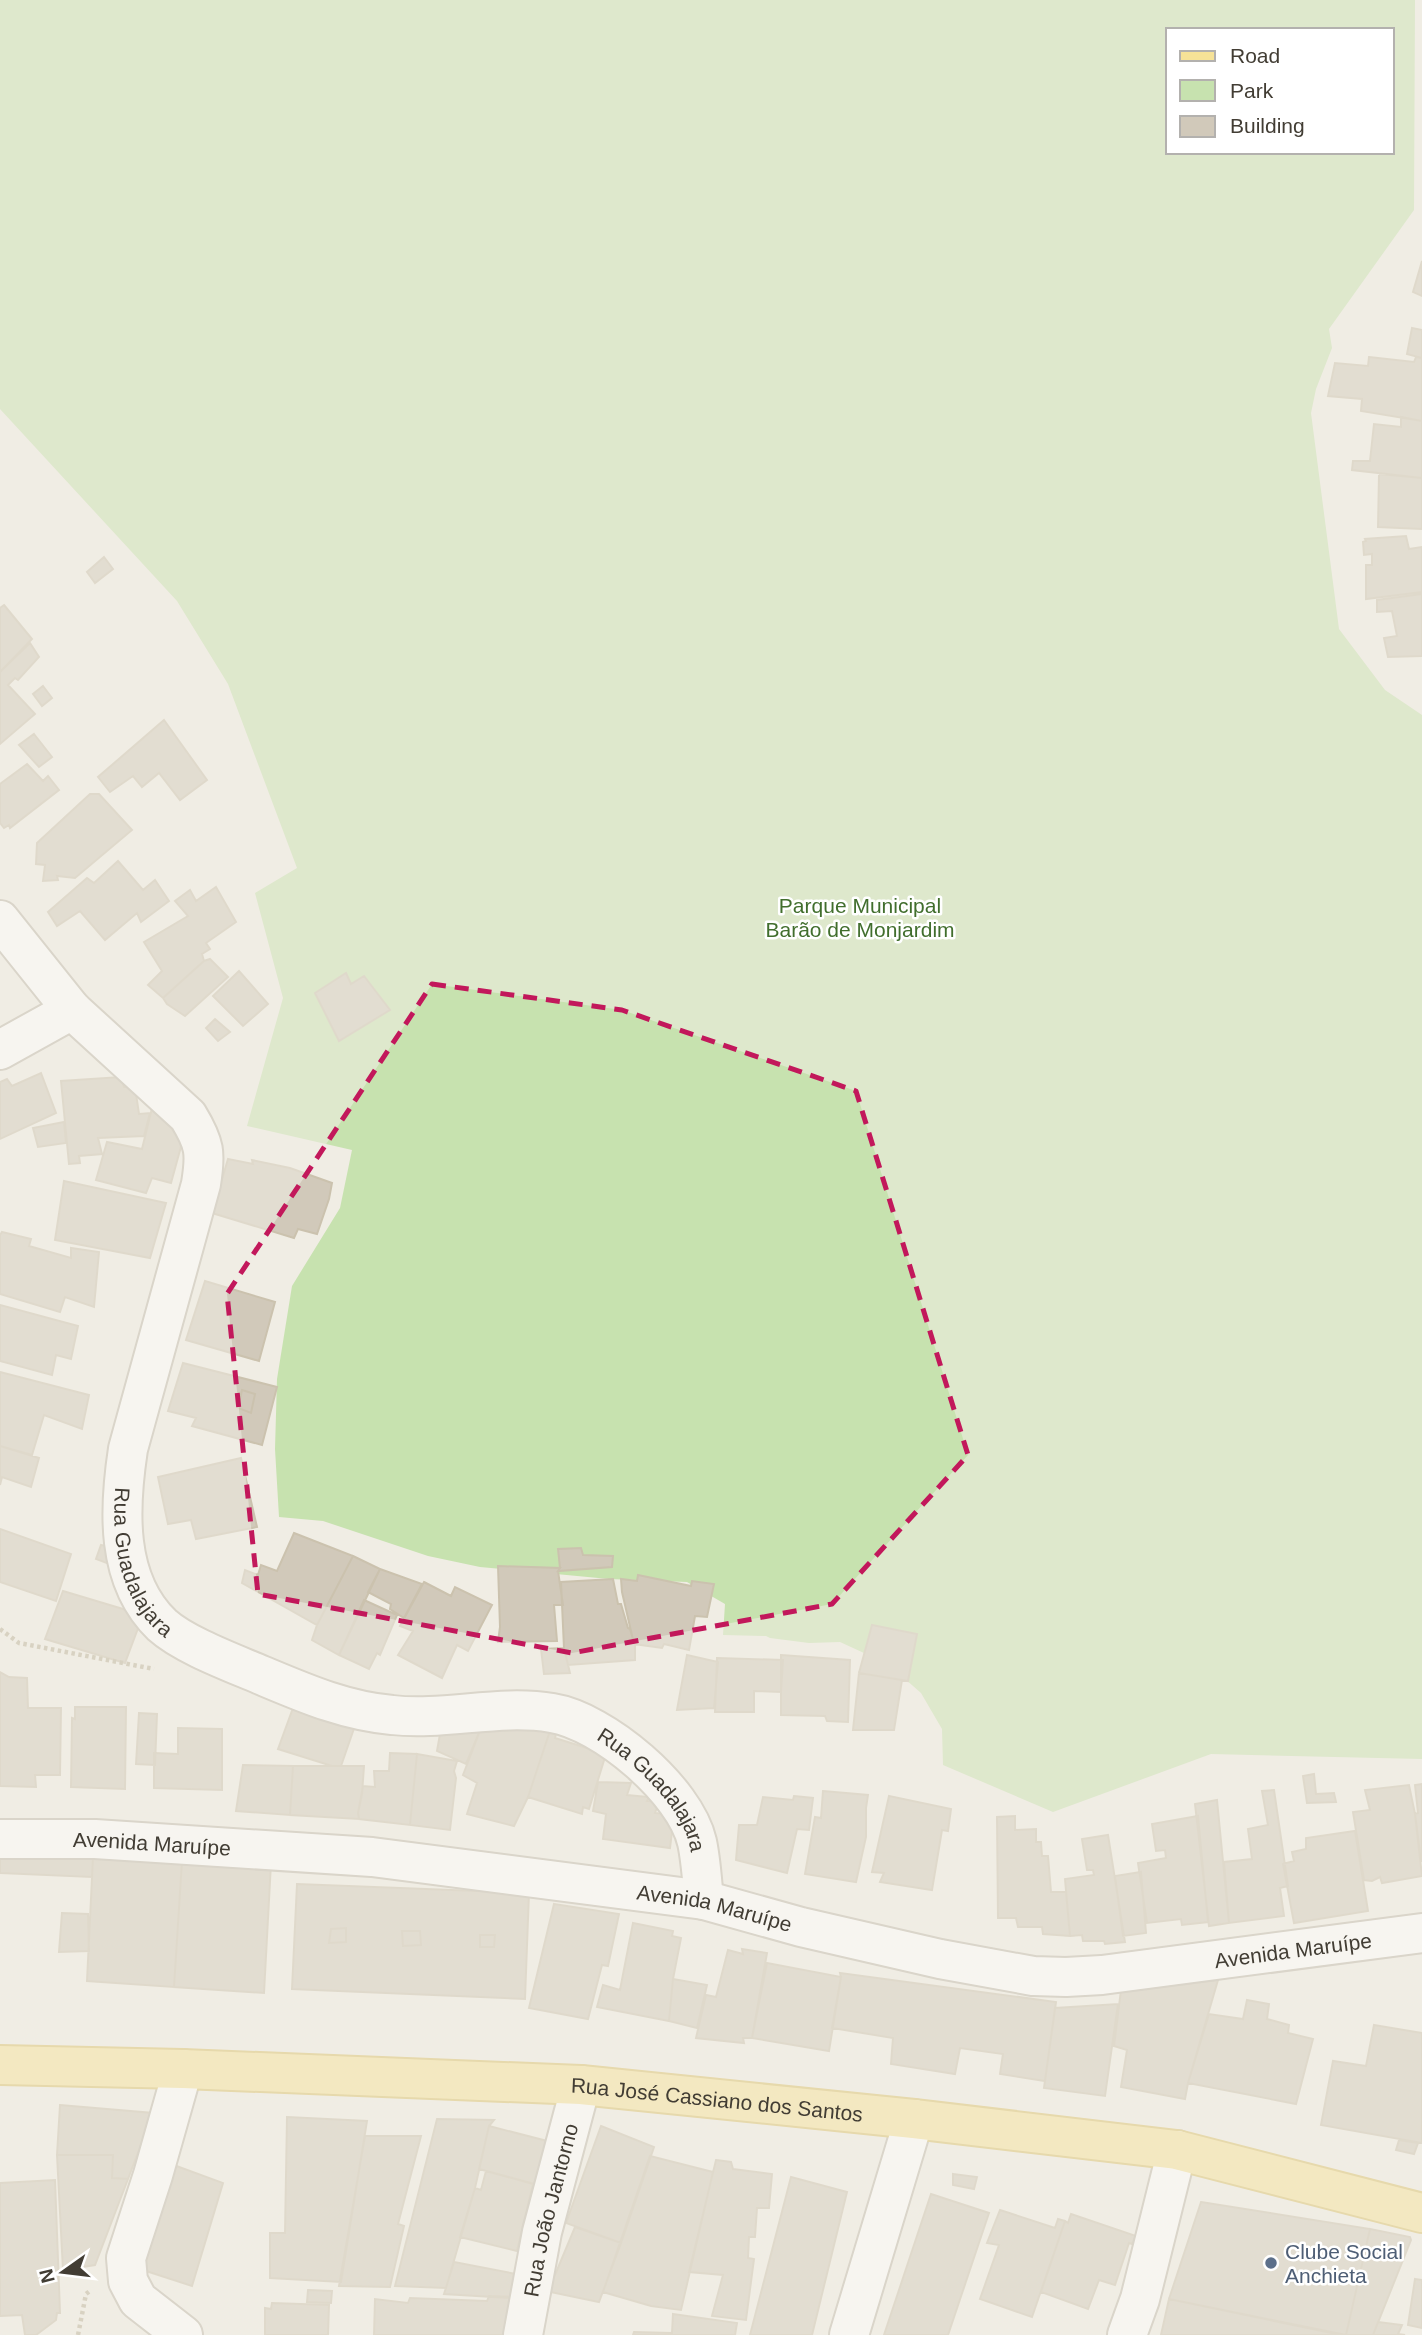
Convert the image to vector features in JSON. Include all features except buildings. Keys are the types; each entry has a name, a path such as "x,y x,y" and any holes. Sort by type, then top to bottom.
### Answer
{"main road":[{"name":"Rua José Cassiano dos Santos","path":"0,2065 183,2069 581,2085 914,2119 1177,2150 1422,2213"}],"street":[{"name":"Rua Guadalajara","path":"0,920 72,1010 188,1116 201,1137 205,1160 201,1184 128,1450 122,1488 121,1525 129,1568 143,1603 163,1626 204,1650 315,1698 351,1709 395,1716 510,1710 551,1713 576,1719 607,1736 642,1763 680,1804 697,1841 704,1900"},
{"path":"0,1050 72,1010"},
{"name":"Avenida Maruípe","path":"0,1839 95,1839 372,1857 704,1900 802,1927 940,1959 1033,1976 1102,1975 1422,1933"},
{"path":"183,2069 126,2258 128,2281 138,2300 183,2335"},
{"name":"Rua João Jantorno","path":"523,2335 542,2232 581,2085"},
{"path":"849,2335 914,2119"},
{"path":"1127,2335 1140,2299 1177,2150"}],"path":[{"path":"0,1629 19,1643 170,1672 190,1662 204,1650"}],"highlighted area":[{"path":"432,984 622,1010 856,1091 968,1455 832,1604 572,1653 258,1594 227,1294"}],"green space":[{"name":"Parque Municipal Barão de Monjardim","path":"0,0 1415,0 1414,210 1329,329 1332,348 1316,389 1311,413 1339,629 1385,690 1422,715 1422,1759 1211,1754 1053,1812 943,1765 942,1729 921,1693 888,1664 840,1642 809,1643 766,1636 723,1635 725,1604 687,1582 609,1579 480,1567 428,1556 323,1521 279,1517 275,1449 277,1379 292,1286 340,1208 352,1150 247,1126 283,998 255,893 297,868 228,684 177,601 0,409"}],"place":[{"name":"Clube Social Anchieta","path":"1271,2263"}]}
